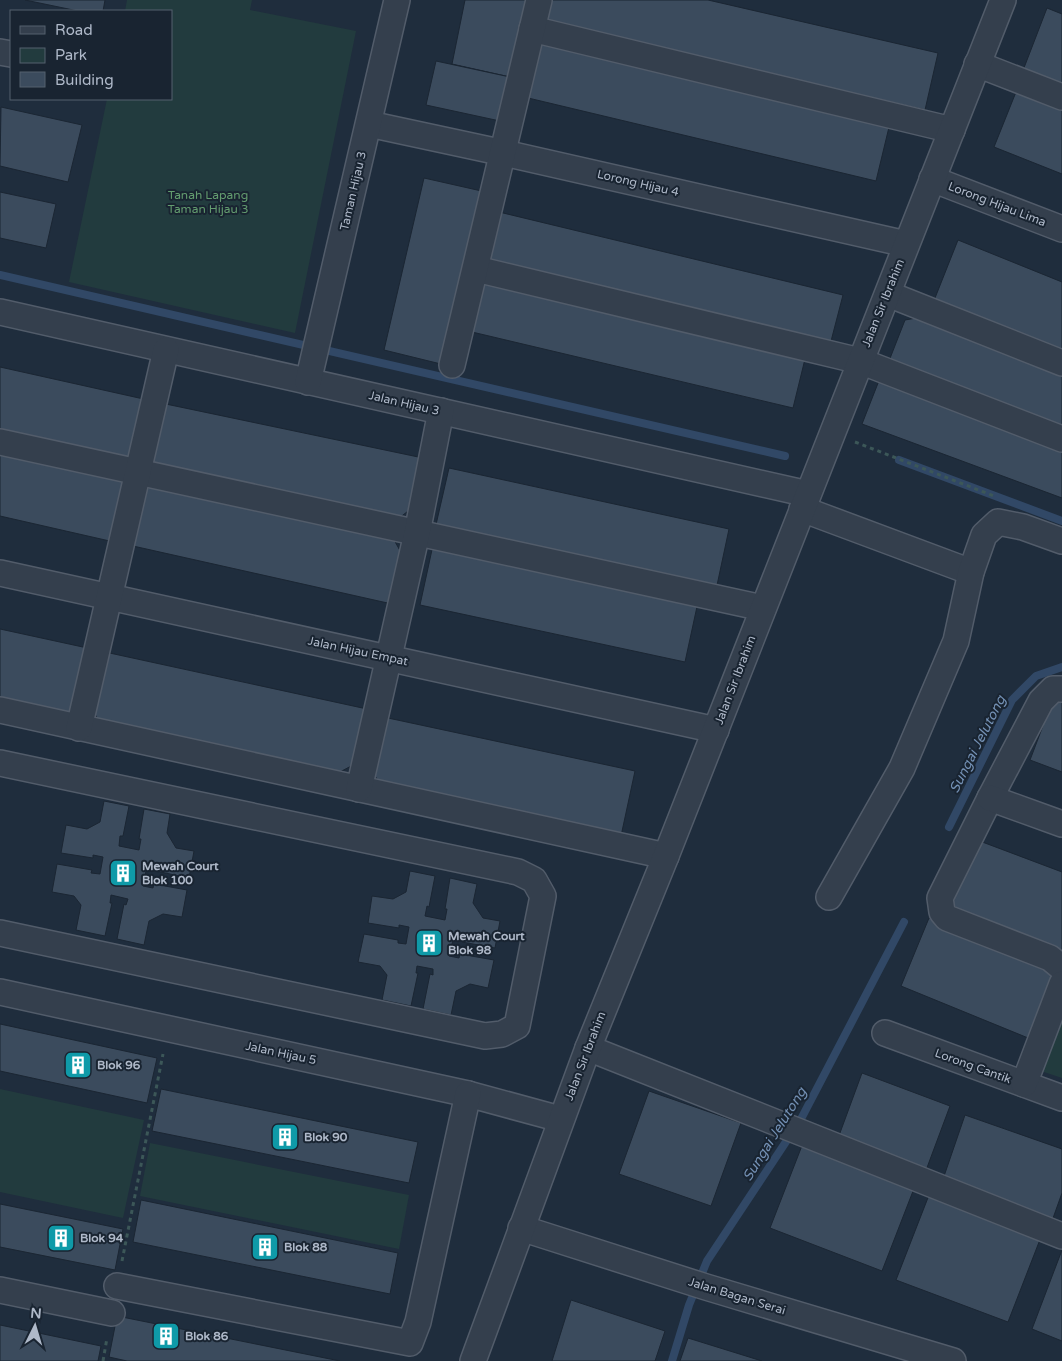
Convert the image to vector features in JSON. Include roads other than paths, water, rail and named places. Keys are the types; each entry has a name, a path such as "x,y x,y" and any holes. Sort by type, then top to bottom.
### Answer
{"street":[{"name":"Taman Hijau 3","path":"310,371 398,0"},
{"path":"452,365 539,0"},
{"name":"Jalan Sir Ibrahim","path":"473,1361 560,1119 716,730 1002,0"},
{"path":"532,29 952,130"},
{"path":"978,64 1062,97"},
{"name":"Lorong Hijau 4","path":"369,124 906,244"},
{"name":"Lorong Hijau Lima","path":"932,179 1062,229"},
{"path":"476,269 860,361 1062,439"},
{"path":"888,294 1062,363"},
{"name":"Jalan Hijau 3","path":"0,312 166,350 310,371 441,411 805,501 971,572"},
{"path":"80,728 166,350"},
{"path":"359,789 417,532 441,411"},
{"path":"0,442 763,608"},
{"path":"829,897 902,768 956,641 971,572 984,535 998,522 1023,527 1062,542"},
{"name":"Jalan Hijau Empat","path":"0,573 716,730"},
{"path":"1062,689 1052,689 1041,701 940,898 942,912 947,918 1050,958 1062,968"},
{"path":"0,710 666,856"},
{"path":"0,763 518,872 534,880 543,896 517,1026 502,1034 485,1036 0,933"},
{"path":"990,798 1062,824"},
{"path":"1024,1084 1062,984"},
{"name":"Jalan Hijau 5","path":"0,992 468,1094 560,1119"},
{"name":"Lorong Cantik","path":"885,1033 1062,1098"},
{"path":"588,1048 1062,1236"},
{"path":"117,1286 407,1352 418,1322 468,1094"},
{"name":"Jalan Bagan Serai","path":"521,1228 696,1284 953,1361"},
{"path":"0,1290 112,1313"}],"waterway":[{"path":"0,275 785,456"},
{"path":"899,460 1062,521"},
{"name":"Sungai Jelutong","path":"949,827 1012,700 1036,676 1062,667"},
{"name":"Sungai Jelutong","path":"672,1361 689,1305 707,1261 801,1119 904,922"}],"place":[{"name":"Mewah Court Blok 100","path":"123,873"},
{"name":"Mewah Court Blok 98","path":"429,943"},
{"name":"Blok 96","path":"78,1065"},
{"name":"Blok 90","path":"285,1137"},
{"name":"Blok 94","path":"61,1238"},
{"name":"Blok 88","path":"265,1247"},
{"name":"Blok 86","path":"166,1336"}],"park label":[{"name":"Tanah Lapang Taman Hijau 3","path":"208,202"}]}
